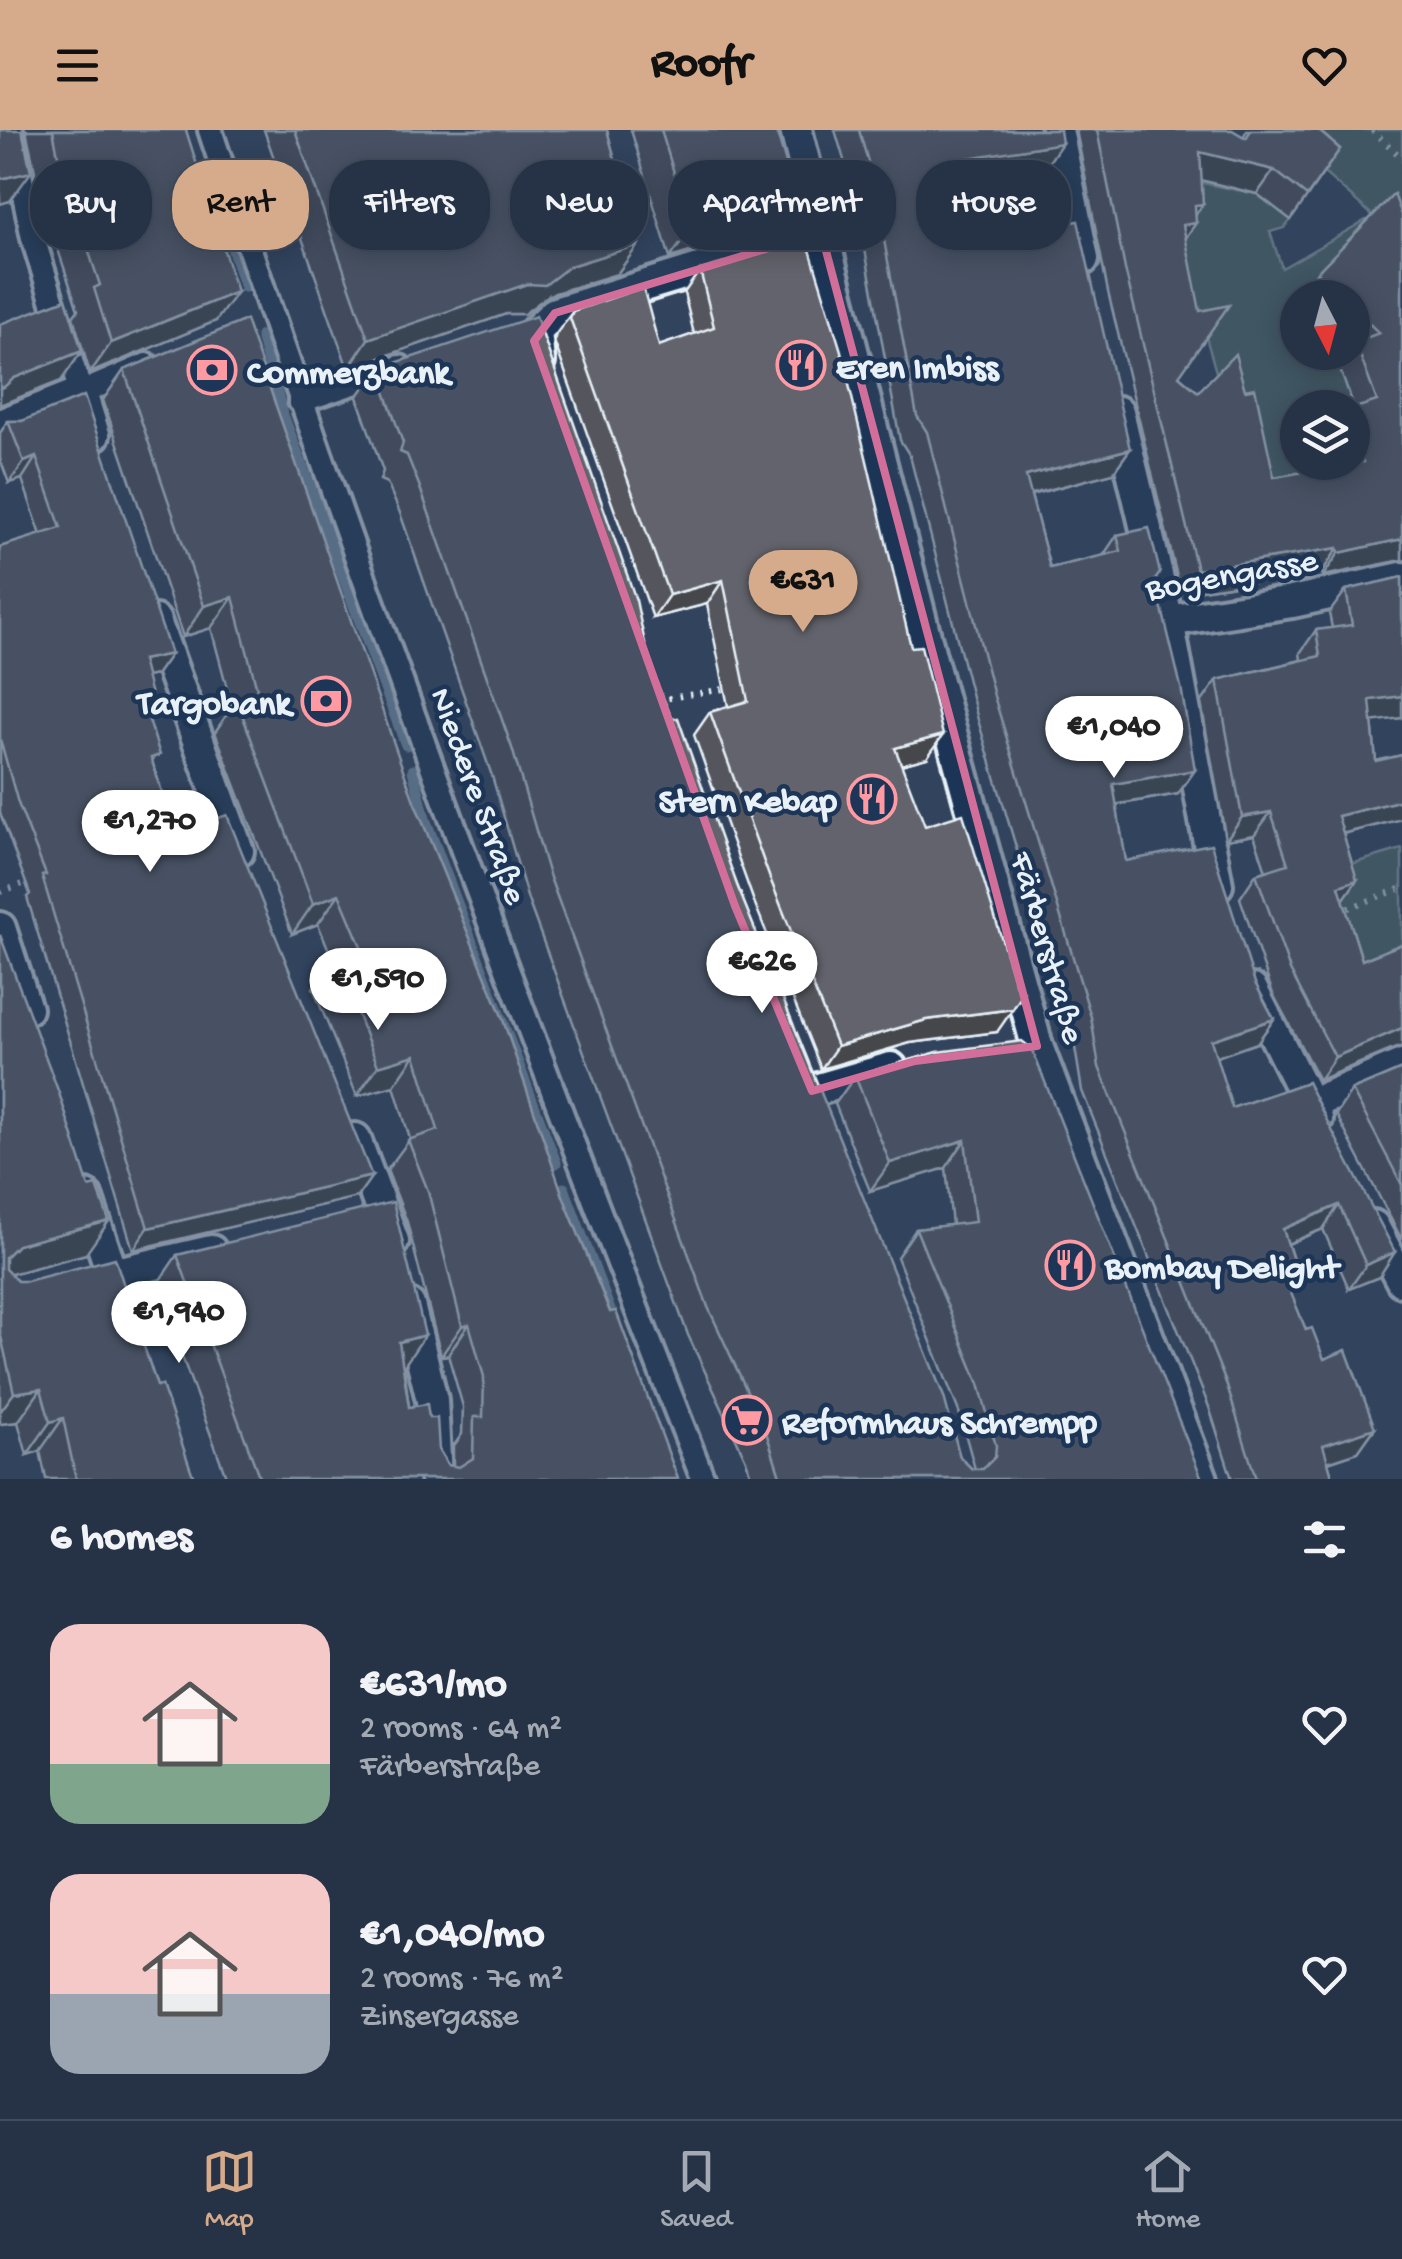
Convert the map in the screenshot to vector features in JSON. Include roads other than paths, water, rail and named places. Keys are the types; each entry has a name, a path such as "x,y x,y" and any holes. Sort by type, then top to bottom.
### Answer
{"street":[{"path":"11,130 33,238 105,468"},
{"name":"Niedere Straße","path":"210,130 262,318 300,401 579,1165 703,1479"},
{"name":"Färberstraße","path":"796,130 803,160"},
{"path":"1058,130 1090,296"},
{"path":"549,389 524,330 555,313 762,250"},
{"name":"Färberstraße","path":"826,250 1037,1046 1202,1479"},
{"path":"0,425 168,356"},
{"path":"300,401 421,360"},
{"path":"1113,392 1168,622 1201,818 1228,920"},
{"name":"Bogengasse","path":"1168,622 1292,602 1402,578"},
{"path":"148,598 246,871"},
{"path":"0,928 36,1041"},
{"path":"1245,968 1256,1001 1328,1140"},
{"path":"1002,1050 1037,1046"},
{"path":"798,1058 827,1128"},
{"path":"812,1091 915,1061"},
{"path":"1310,1106 1402,1065"},
{"path":"340,1102 384,1210 401,1274 432,1400 436,1479"},
{"path":"79,1173 134,1330"},
{"path":"1356,1193 1402,1281"},
{"path":"345,1220 384,1210"},
{"path":"73,1277 248,1242"}],"waterway":[{"path":"233,250 245,287"},
{"path":"261,336 283,415 406,745"},
{"path":"413,770 425,819 556,1163"},
{"path":"564,1188 616,1326"}],"place":[{"name":"Eren Imbiss","path":"801,365"},
{"name":"Commerzbank","path":"212,370"},
{"name":"Targobank","path":"326,701"},
{"name":"Stern Kebap","path":"872,799"},
{"name":"Bombay Delight","path":"1070,1265"},
{"name":"Reformhaus Schrempp","path":"747,1420"}]}
